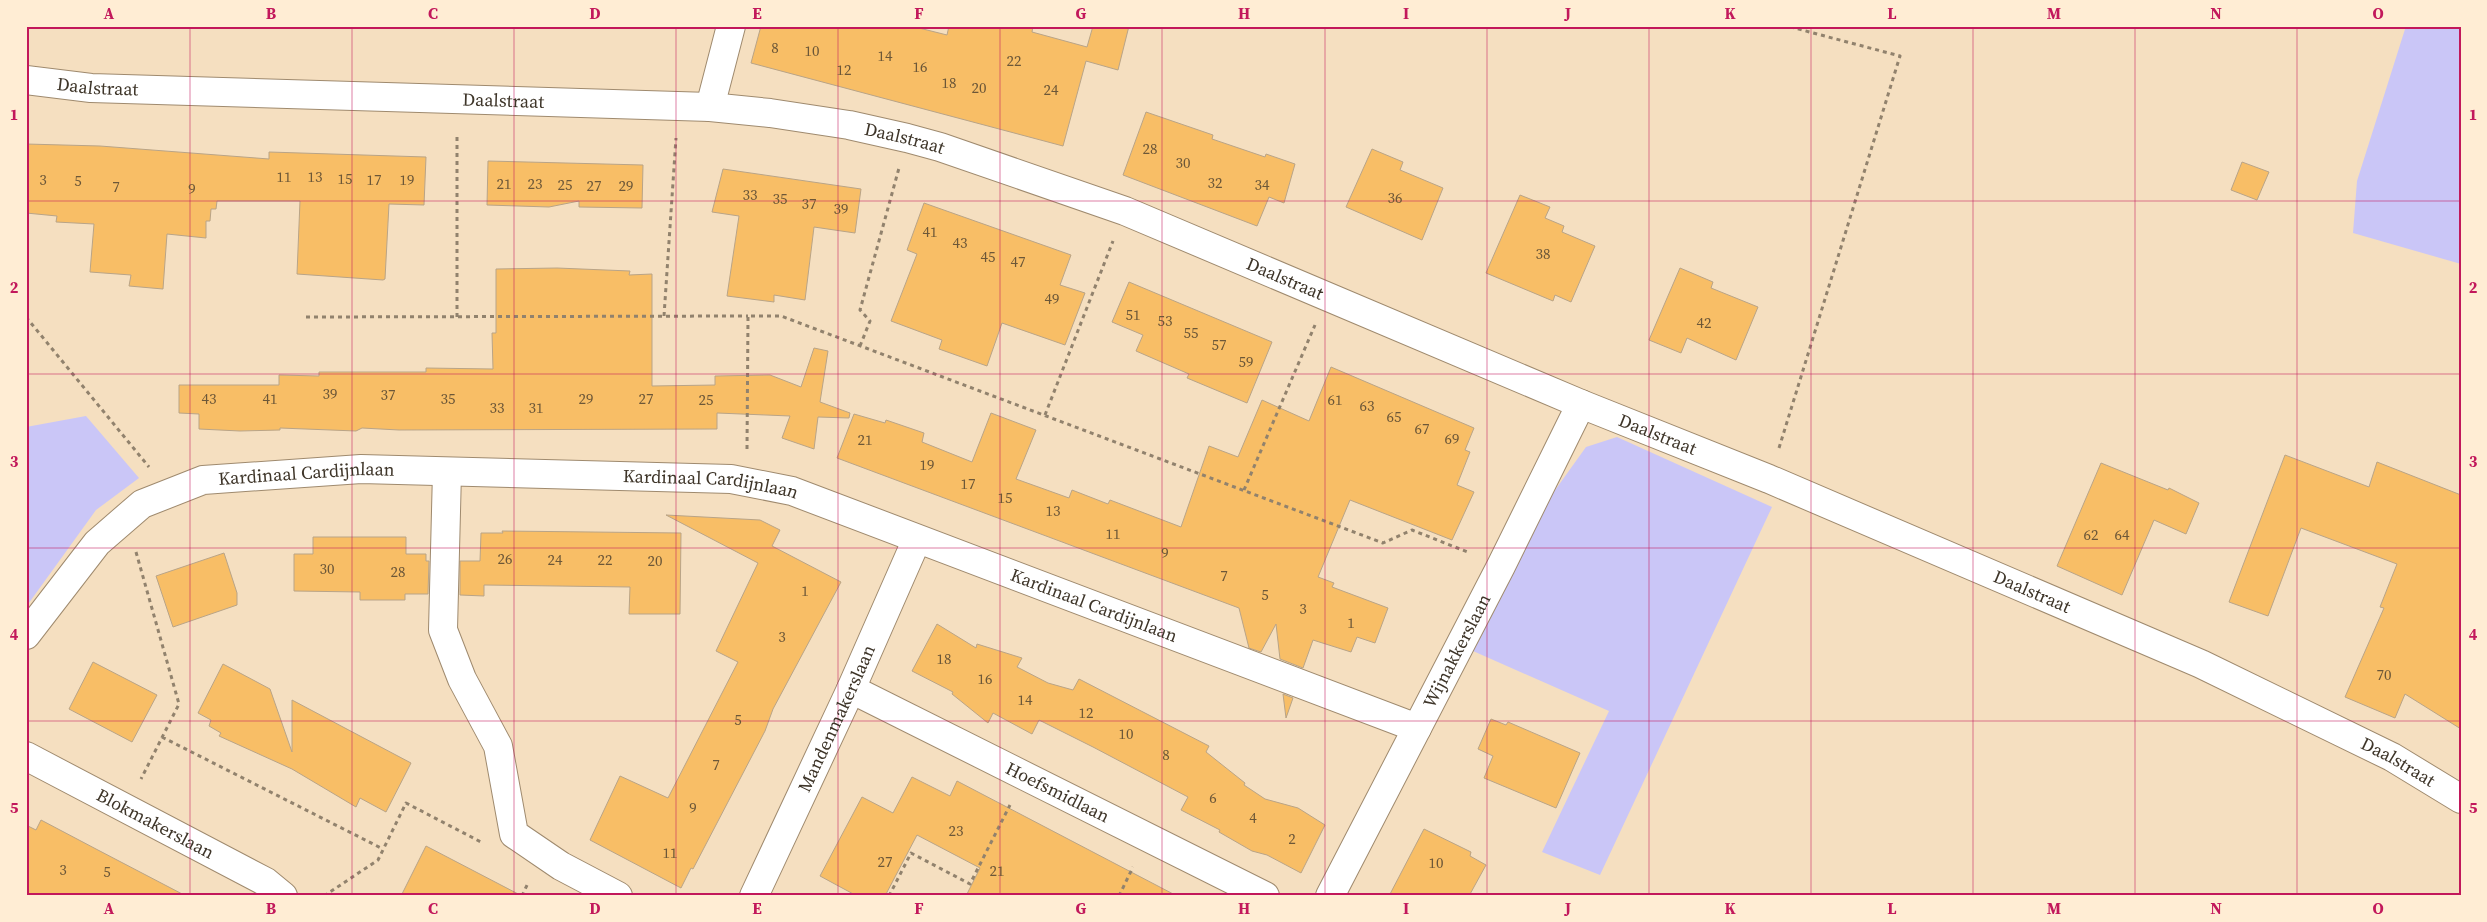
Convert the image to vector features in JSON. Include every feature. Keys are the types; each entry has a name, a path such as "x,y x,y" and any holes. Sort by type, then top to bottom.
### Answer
{"street":[{"path":"710,107 731,26"},
{"name":"Daalstraat","path":"26,80 91,88 710,107 849,125 950,150 1125,211 1581,404 1769,479 2201,664 2312,716 2392,757 2461,799"},
{"name":"Wijnakkerslaan","path":"1330,896 1501,566 1581,404"},
{"name":"Kardinaal Cardijnlaan","path":"26,635 97,543 142,504 203,480 360,469 731,479 792,491 1417,728"},
{"path":"447,472 442,630 462,679 498,746 514,834 561,866 618,896"},
{"name":"Mandenmakerslaan","path":"754,896 851,689 917,539"},
{"name":"Hoefsmidlaan","path":"851,689 1265,896"},
{"name":"Blokmakerslaan","path":"26,756 266,882 283,896"}],"path":[{"path":"1769,479 1900,56 1787,26"},
{"path":"457,317 458,98"},
{"path":"664,316 678,105"},
{"path":"860,346 870,321 860,310 907,138"},
{"path":"1044,415 1125,211"},
{"path":"1244,490 1327,297"},
{"path":"746,482 748,316"},
{"path":"306,317 781,316 1383,543 1412,530 1501,566"},
{"path":"26,317 170,493"},
{"path":"126,808 179,704 127,518"},
{"path":"162,737 383,849"},
{"path":"889,896 911,853 970,884 1025,776"},
{"path":"324,896 378,860 406,803 483,843"}],"shaded area":[{"path":"2406,26 2461,26 2461,264 2353,233 2357,181"},
{"path":"86,416 139,478 96,510 26,607 26,427"},
{"path":"1617,437 1772,507 1600,875 1542,852 1609,711 1473,651 1548,500 1586,447"}],"building":[{"path":"761,26 911,26 947,35 949,26 1033,26 1032,32 1087,47 1093,26 1129,26 1118,70 1086,61 1063,146 751,63"},
{"path":"1146,112 1213,135 1212,139 1265,157 1266,154 1295,164 1284,203 1269,197 1257,226 1123,175"},
{"path":"26,144 100,146 269,159 269,152 426,157 424,205 389,204 385,279 383,280 297,274 300,201 217,201 216,209 211,209 210,221 206,221 206,238 167,234 163,289 129,286 131,275 90,272 94,224 56,222 57,216 26,213"},
{"path":"1372,149 1403,162 1400,170 1443,188 1422,240 1346,207"},
{"path":"488,161 643,165 642,208 579,207 579,201 549,207 487,205"},
{"path":"2242,162 2269,172 2257,200 2231,190"},
{"path":"723,169 861,189 855,233 814,227 805,300 774,295 774,302 727,296 739,216 712,212"},
{"path":"1520,195 1550,207 1545,218 1564,226 1562,232 1595,246 1571,302 1555,295 1553,301 1486,273"},
{"path":"924,203 1071,255 1060,285 1085,293 1065,345 1002,323 987,366 939,349 942,340 891,321 917,254 907,250"},
{"path":"557,268 630,271 629,275 652,274 652,386 715,385 715,376 770,375 801,387 814,348 828,351 820,402 850,413 849,418 818,417 814,449 782,438 790,416 717,413 717,429 399,430 362,428 356,431 280,428 280,430 240,431 199,429 199,414 179,413 179,385 279,385 279,375 319,376 319,372 426,372 426,368 493,369 492,333 496,333 496,269"},
{"path":"1680,268 1713,282 1711,288 1758,307 1736,360 1687,338 1681,353 1649,340"},
{"path":"1129,282 1272,342 1247,403 1187,378 1189,374 1136,351 1143,335 1112,322"},
{"path":"1331,367 1474,428 1465,450 1470,452 1457,485 1474,492 1452,540 1350,500 1318,577 1334,583 1332,587 1388,608 1375,643 1357,637 1351,652 1313,640 1303,668 1280,659 1276,624 1261,652 1249,648 1239,608 837,458 854,414 885,423 886,420 924,433 922,442 972,462 991,413 1036,430 1016,479 1069,498 1072,490 1108,504 1110,500 1181,527 1209,446 1238,457 1262,400 1309,421"},
{"path":"2285,455 2369,487 2377,462 2461,495 2461,729 2405,694 2395,718 2345,697 2384,608 2380,607 2397,564 2301,528 2268,616 2229,602"},
{"path":"2101,463 2168,490 2169,488 2199,503 2186,534 2154,520 2122,595 2057,566"},
{"path":"666,515 760,520 780,530 772,546 841,582 773,709 765,731 693,869 691,868 681,888 590,840 620,776 668,798 738,662 716,651 758,563"},
{"path":"502,531 681,533 680,614 629,614 630,587 484,585 484,596 460,595 460,561 480,561 481,533 503,533"},
{"path":"313,537 406,537 406,554 426,554 426,561 429,561 428,594 405,594 405,600 360,600 360,592 294,591 294,554 313,554"},
{"path":"224,553 237,593 237,605 173,627 156,576"},
{"path":"937,624 976,648 977,644 1022,658 1017,667 1048,683 1073,690 1079,679 1209,746 1206,752 1245,783 1244,785 1265,799 1298,808 1325,825 1301,873 1267,855 1252,851 1219,832 1220,830 1181,810 1188,797 1039,720 1032,734 993,713 988,723 952,694 953,692 912,671"},
{"path":"93,662 157,695 132,742 69,709"},
{"path":"223,664 270,689 292,752 292,700 411,763 386,812 360,798 356,807 292,769 219,736 221,733 209,726 211,720 198,713"},
{"path":"1283,694 1293,698 1286,718"},
{"path":"1491,719 1506,725 1508,722 1580,753 1556,808 1484,778 1493,756 1478,749"},
{"path":"912,777 950,796 957,781 1177,896 966,896 980,868 917,835 885,896 857,896 820,876 862,797 893,813"},
{"path":"41,820 186,896 26,896 26,825 36,830"},
{"path":"1424,829 1471,852 1470,856 1486,865 1469,896 1389,896"},
{"path":"426,846 522,896 401,896"}]}
